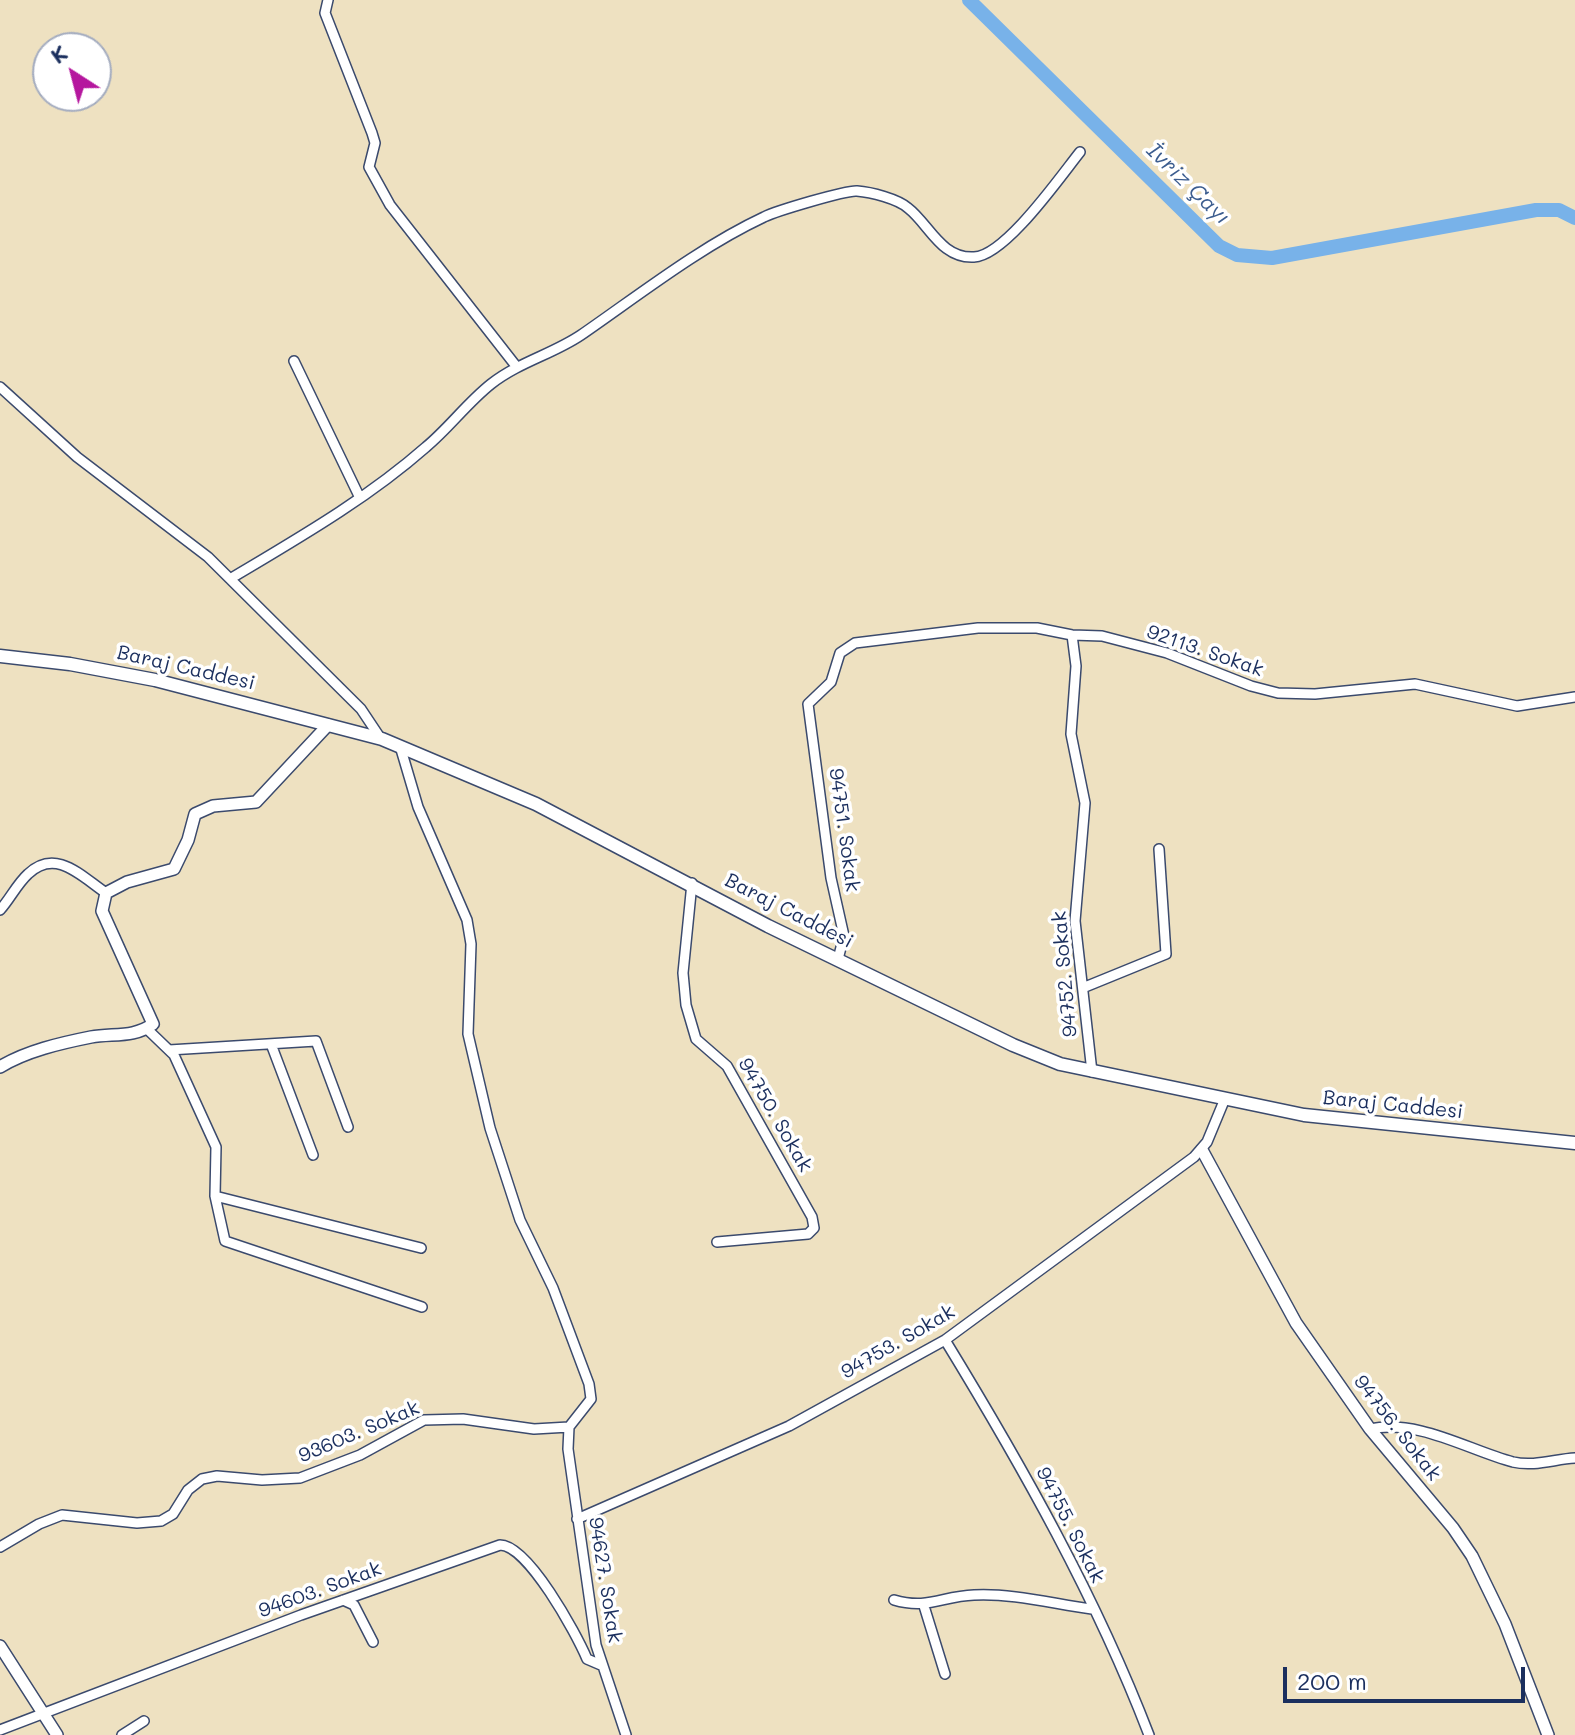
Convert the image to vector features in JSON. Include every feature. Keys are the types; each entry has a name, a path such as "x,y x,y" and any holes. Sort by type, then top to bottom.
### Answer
{"main road":[{"name":"Baraj Caddesi","path":"0,656 70,664 155,680 382,739 536,804 838,959 1013,1045 1060,1064 1224,1101 1316,1117 1575,1143"}],"street":[{"path":"328,0 325,13 375,143 369,167 390,205 516,366"},
{"path":"230,579 310,531 427,447 489,385 516,366 578,337 663,276 765,216 856,190 899,202 911,209 938,242 958,254 974,257 990,252 1044,197 1080,152"},
{"path":"294,361 359,496"},
{"path":"0,387 77,457 208,557 361,709 382,739"},
{"name":"92113. Sokak","path":"808,704 831,682 840,653 855,643 997,626 1102,636 1179,657 1243,683 1278,693 1315,694 1415,684 1517,706 1575,697"},
{"name":"94752. Sokak","path":"1072,635 1076,666 1071,734 1085,803 1075,921 1085,987 1092,1072"},
{"name":"94751. Sokak","path":"808,704 831,878 844,936 838,959"},
{"path":"0,1067 15,1058 76,1041 141,1033 153,1024 102,911 106,893 127,882 174,869 188,840 195,814 213,806 256,802 328,725"},
{"path":"400,746 418,807 467,920 471,944 468,1034 490,1128 520,1220 553,1288 589,1384 591,1399 569,1427"},
{"path":"1085,987 1166,954 1159,849"},
{"path":"0,910 28,873 51,862 66,863 106,893"},
{"name":"94750. Sokak","path":"692,883 683,973 686,1005 696,1039 727,1066 812,1217 814,1228 808,1234 717,1242"},
{"path":"147,1029 169,1050 216,1147 215,1196 225,1241 422,1307"},
{"path":"169,1050 316,1041 348,1127"},
{"path":"271,1044 313,1155"},
{"name":"94753. Sokak","path":"577,1519 789,1426 945,1340 1202,1150 1224,1101"},
{"name":"94756. Sokak","path":"1202,1150 1287,1309 1370,1429 1453,1528 1472,1556 1505,1624 1548,1735"},
{"path":"215,1196 421,1248"},
{"name":"94755. Sokak","path":"945,1340 1011,1449 1127,1678 1149,1735"},
{"name":"93603. Sokak","path":"0,1547 39,1524 62,1515 137,1523 161,1521 173,1514 188,1490 202,1479 217,1476 262,1480 300,1478 360,1455 424,1420 477,1420 534,1429 569,1427"},
{"path":"1370,1429 1387,1426 1407,1429 1522,1464 1575,1458"},
{"name":"94627. Sokak","path":"569,1427 568,1449 577,1519 601,1665 626,1735"},
{"name":"94603. Sokak","path":"0,1730 479,1550 510,1546 527,1560 587,1659 601,1665"},
{"path":"894,1600 924,1606 974,1595 1092,1609"},
{"path":"343,1600 354,1605 373,1642"},
{"path":"924,1606 945,1674"},
{"path":"0,1646 57,1735"},
{"path":"122,1735 144,1721"}],"waterway":[{"name":"İvriz Çayı","path":"969,0 1219,246 1237,255 1272,258 1536,210 1559,210 1575,218"}]}
